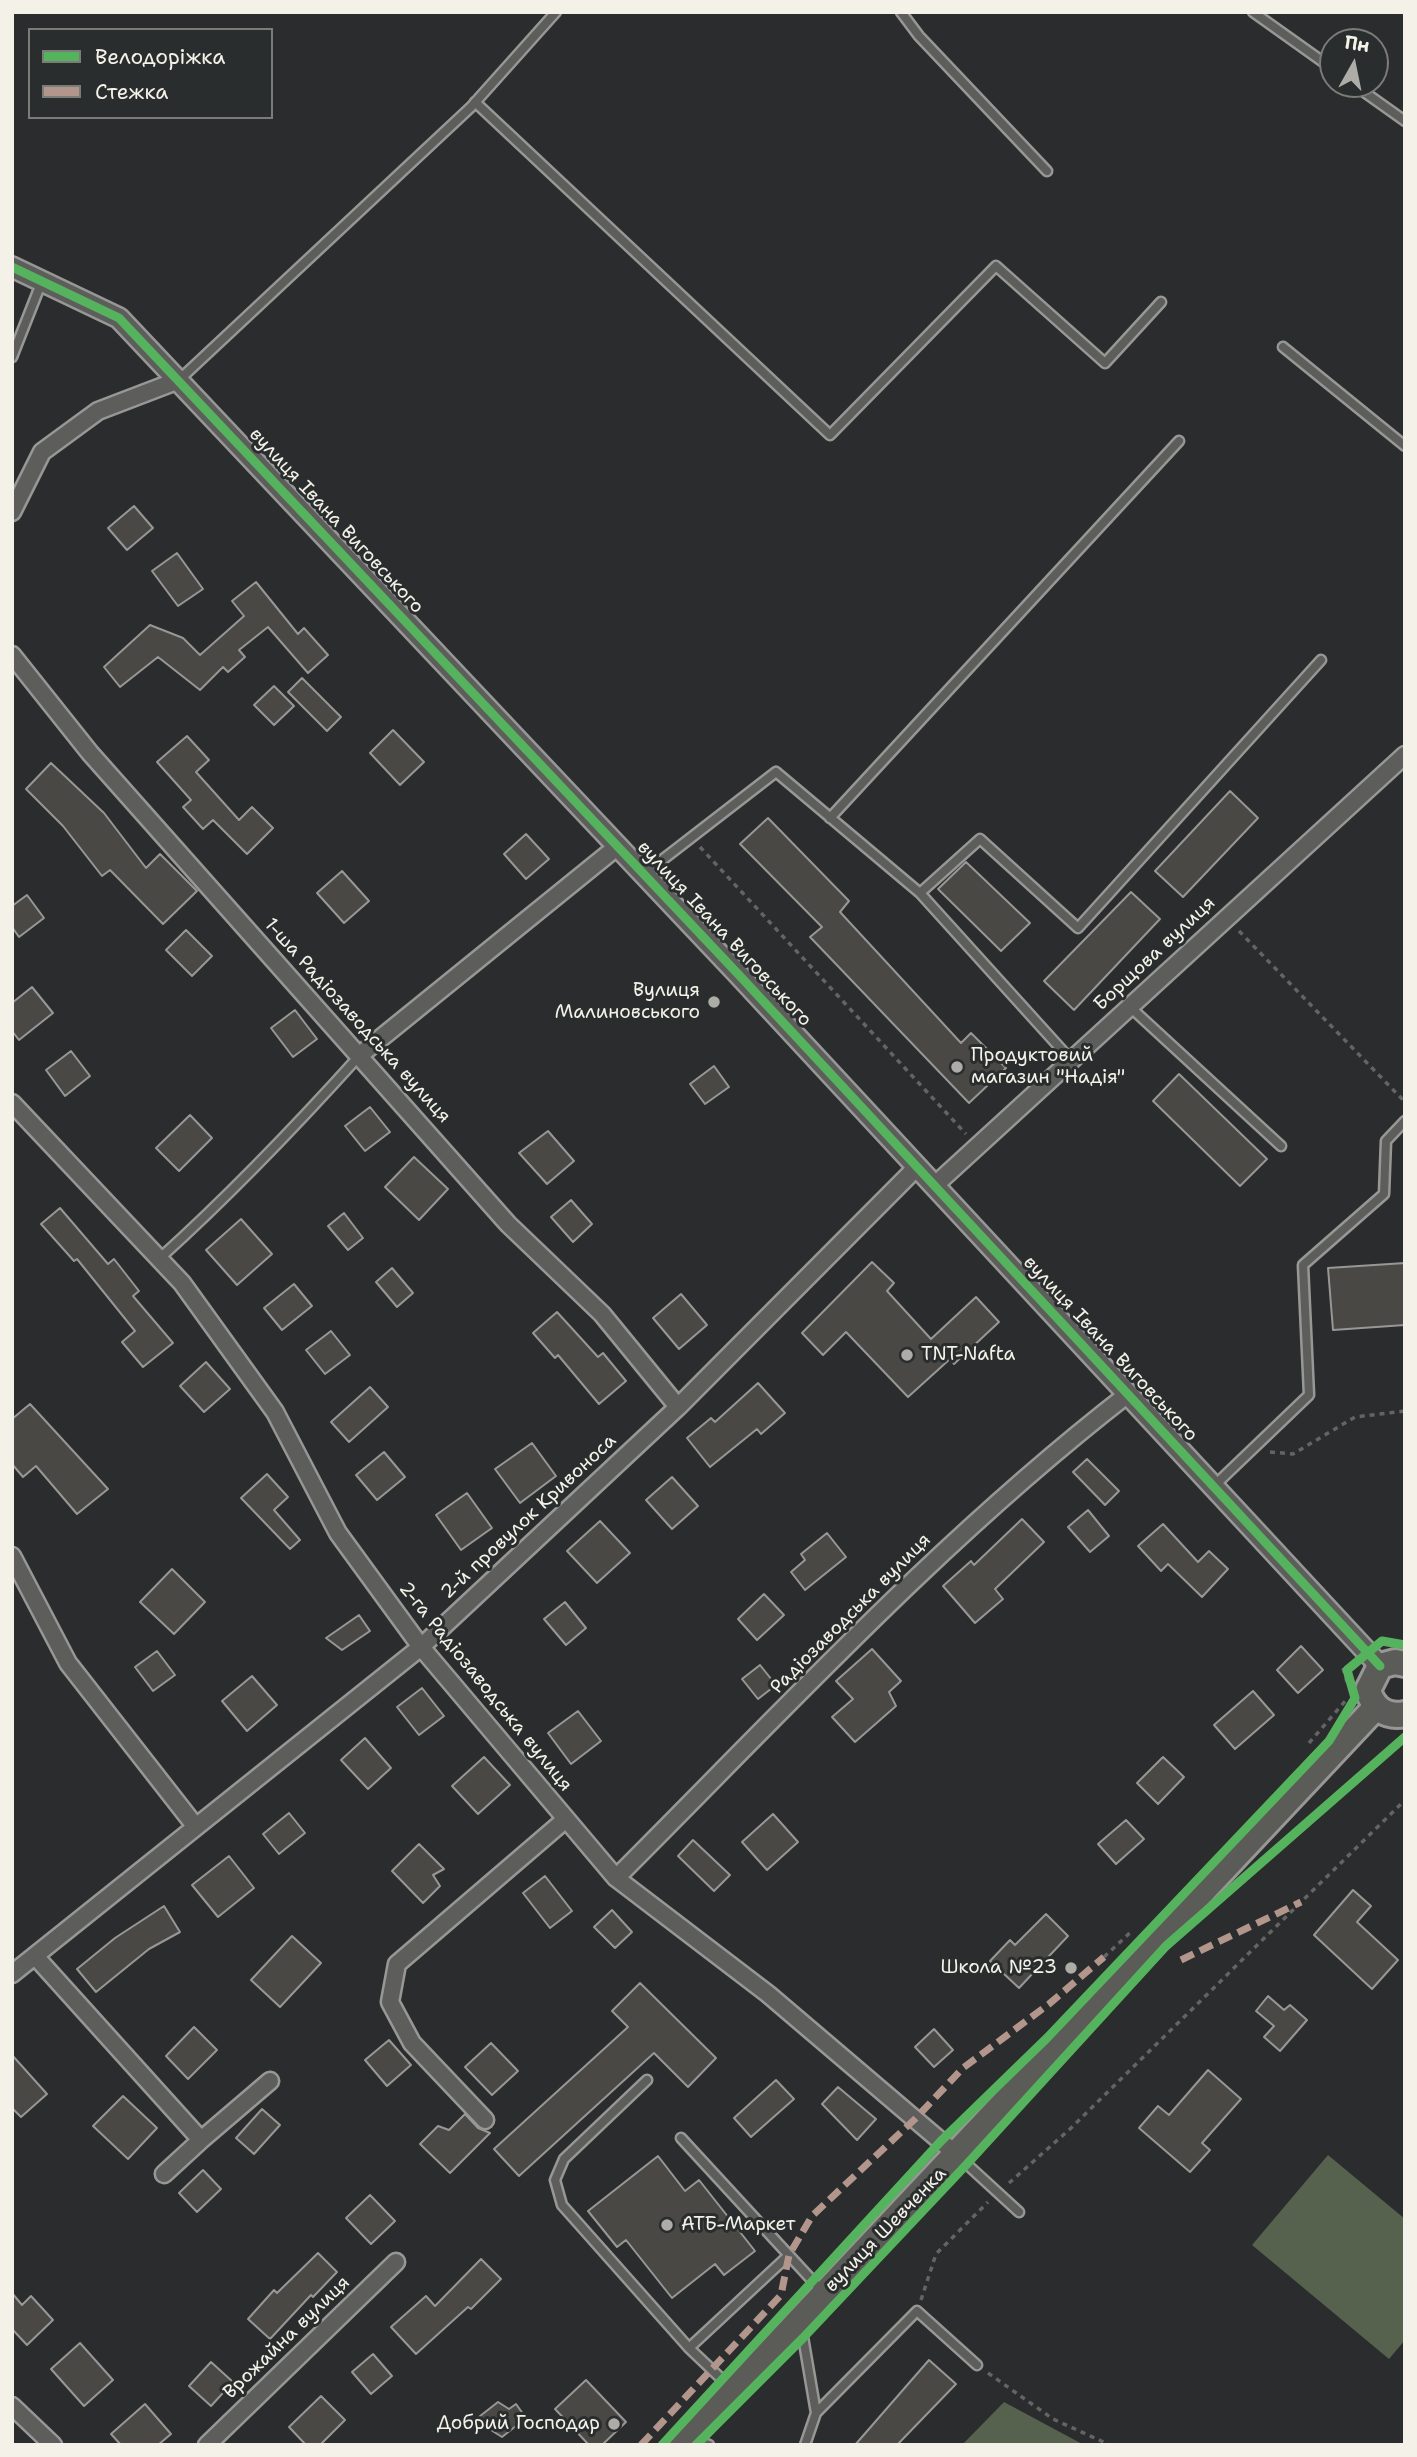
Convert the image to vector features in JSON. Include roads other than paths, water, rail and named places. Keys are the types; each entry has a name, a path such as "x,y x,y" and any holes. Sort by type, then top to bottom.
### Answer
{"main road":[{"path":"1405,1664 1374,1660 1368,1690 1376,1707 1388,1714 1405,1714"},
{"name":"вулиця Шевченка","path":"693,2443 733,2390 1376,1707"}],"street":[{"name":"вулиця Івана Виговського","path":"12,267 119,318 618,846 1374,1660"},
{"path":"12,512 42,452 98,411 179,380"},
{"name":"1-ша Радіозаводська вулиця","path":"12,655 90,753 508,1224 602,1314 678,1407"},
{"name":"Борщова вулиця","path":"934,1186 1405,755"},
{"path":"360,1055 618,846"},
{"name":"2-га Радіозаводська вулиця","path":"12,1103 182,1283 275,1412 338,1533 421,1647 616,1878 768,1994 957,2155"},
{"name":"2-й провулок Кривоноса","path":"12,1974 421,1647 678,1407 916,1167"},
{"name":"Радіозаводська вулиця","path":"616,1878 914,1580 1047,1456 1128,1394"},
{"path":"12,1556 68,1662 196,1827"},
{"path":"485,2120 412,2043 390,2002 397,1964 566,1819"},
{"path":"35,1956 201,2140"},
{"path":"164,2174 270,2081"},
{"name":"Врожайна вулиця","path":"207,2445 396,2262"},
{"path":"12,2406 53,2445"}],"lane":[{"path":"179,380 475,102 556,12"},
{"path":"901,12 919,36 1047,171"},
{"path":"1253,12 1319,59"},
{"path":"1373,98 1405,121"},
{"path":"475,102 830,435 996,266 1105,363 1161,302"},
{"path":"12,357 42,281"},
{"path":"1283,347 1405,446"},
{"path":"830,818 1180,441"},
{"path":"920,893 980,839 1078,928 1321,660"},
{"path":"644,874 776,772 920,893 1071,1060"},
{"path":"1129,1006 1280,1146"},
{"path":"159,1259 281,1142 360,1055"},
{"path":"1214,1486 1309,1395 1304,1265 1384,1194 1386,1141 1405,1121"},
{"path":"647,2080 564,2159 555,2180 562,2205 689,2348 733,2390"},
{"path":"681,2138 825,2294"},
{"path":"957,2155 1019,2212"},
{"path":"689,2348 789,2255"},
{"path":"816,2413 917,2311 977,2365"},
{"path":"800,2320 816,2413 809,2444"}],"place":[{"name":"Вулиця Малиновського","path":"714,1002"},
{"name":"Продуктовий магазин \"Надія\"","path":"957,1067"},
{"name":"TNT-Nafta","path":"907,1355"},
{"name":"Школа №23","path":"1071,1968"},
{"name":"АТБ-Маркет","path":"667,2225"},
{"name":"Добрий Господар","path":"614,2424"}]}
